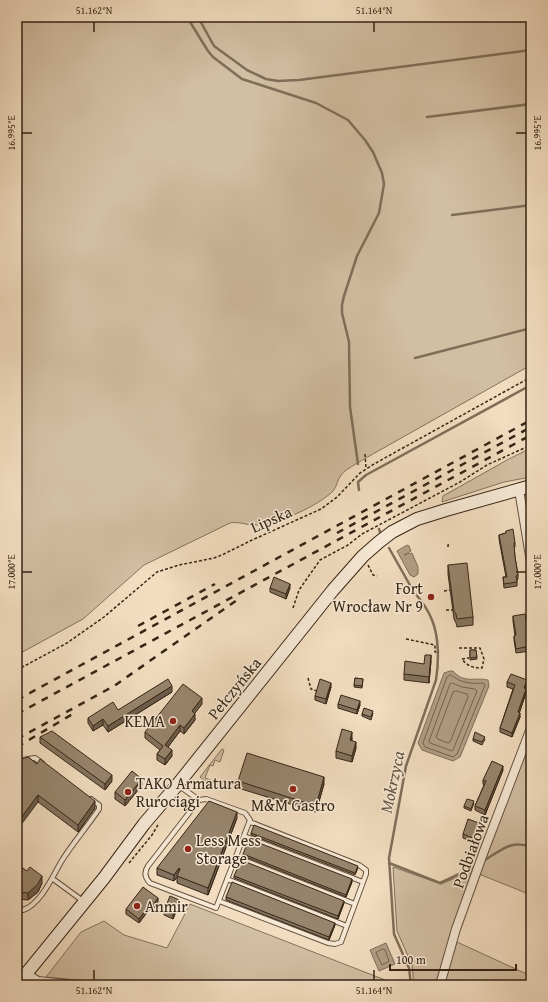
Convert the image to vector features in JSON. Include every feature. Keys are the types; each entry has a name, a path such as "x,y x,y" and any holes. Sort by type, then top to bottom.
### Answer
{"main road":[{"name":"Pełczyńska","path":"17,985 144,824 359,560 375,545 402,526 425,516 531,486"}],"street":[{"path":"518,490 531,562"},
{"name":"Podbiałowa","path":"440,985 460,917 531,728"},
{"path":"26,974 38,981 77,985"}],"lane":[{"path":"17,762 35,758 48,767"},
{"path":"178,784 199,800"},
{"path":"17,906 23,910 28,909 33,904 53,879 61,862 99,809 99,805 86,795"},
{"path":"206,799 245,813 249,817 250,822 216,908 150,883 145,877 148,866 199,800 206,799"},
{"path":"219,901 335,944 341,942 366,874 366,870 359,865 250,822"},
{"path":"244,836 363,882"},
{"path":"236,857 355,904"},
{"path":"53,879 84,902"},
{"path":"227,879 347,926"}],"path":[{"name":"Lipska","path":"17,670 67,643 104,617 157,572 179,564 214,558 222,555 321,509 337,497 360,473 366,469 531,376"},
{"path":"294,608 299,590 320,560 348,545 362,534 460,482 487,465 531,445"},
{"path":"365,454 366,469"},
{"path":"448,547 448,545 451,544"},
{"path":"367,564 373,575 377,576"},
{"path":"444,591 450,590"},
{"path":"446,610 453,610"},
{"path":"406,639 435,645 435,652 439,652"},
{"path":"459,648 480,648 484,659 482,668 473,668 462,659 469,658"},
{"path":"308,678 311,689 320,692"}],"shaded area":[{"path":"17,17 531,17 531,365 351,467 341,475 333,491 308,508 286,518 266,524 254,525 230,523 144,565 83,619 17,655"},
{"path":"531,448 531,477 504,482 442,502 443,496"},
{"path":"531,735 531,895 479,874"},
{"path":"222,749 224,750 220,762 215,760 213,766 210,765 205,778 216,782 214,788 200,777"},
{"path":"393,867 441,884 472,871 435,985 414,985 412,965 397,931"},
{"path":"190,904 398,985 128,985 46,977 81,932 104,921 124,935 167,948"},
{"path":"457,942 531,976 531,985 443,985"}],"water":[{"path":"407,545 411,551 404,555 412,553 418,567 418,574 414,577 410,575 397,551"},
{"path":"453,671 465,679 488,680 489,686 460,757 453,761 422,750 418,743 444,673"},
{"path":"386,943 395,964 379,971 370,950"}],"building":[{"path":"513,529 518,575 516,576 517,582 504,584 503,577 507,577 499,535"},
{"path":"467,563 473,617 457,619 454,611 448,565"},
{"path":"274,577 290,584 286,594 270,588"},
{"path":"525,614 530,646 516,649 514,636 516,635 513,616"},
{"path":"470,650 476,650 477,657 470,658"},
{"path":"425,655 431,655 429,677 404,674 405,661 424,664"},
{"path":"511,674 527,680 524,688 526,689 518,712 520,713 512,733 500,728 515,685 507,682"},
{"path":"355,678 363,679 362,686 354,685"},
{"path":"168,679 172,686 108,726 103,719 93,726 88,718 113,702 118,710"},
{"path":"320,679 331,683 326,699 315,696"},
{"path":"183,684 202,698 192,711 195,714 184,728 180,725 165,745 172,750 165,759 157,754 163,746 145,732"},
{"path":"341,695 360,701 357,710 338,704"},
{"path":"364,708 373,711 371,717 362,714"},
{"path":"342,729 352,732 350,740 356,742 352,756 336,751"},
{"path":"52,731 112,775 105,784 40,737"},
{"path":"475,732 485,737 482,742 473,739"},
{"path":"247,753 324,777 316,806 238,781"},
{"path":"28,757 37,764 40,759 95,801 78,825 38,795 17,823 17,762"},
{"path":"492,761 503,766 485,810 475,806 486,781 483,780"},
{"path":"132,771 142,779 125,800 115,792"},
{"path":"467,799 474,801 471,809 464,806"},
{"path":"209,801 237,812 208,888 177,876 180,869 179,868 174,875 157,868"},
{"path":"468,819 479,823 473,838 463,834"},
{"path":"254,825 358,866 355,873 251,833"},
{"path":"249,839 352,879 346,895 243,854"},
{"path":"241,860 344,901 338,916 234,876"},
{"path":"17,864 27,871 30,867 42,876 38,884 28,893 17,892"},
{"path":"232,882 335,923 329,937 226,897"},
{"path":"143,887 158,898 151,908 148,907 139,919 126,909"},
{"path":"170,896 179,900 173,914 164,911"}],"waterway":[{"path":"187,17 213,57 242,79 316,103 348,120 373,152 382,173 384,184 379,213 357,256 342,305 342,313 349,342 350,407 358,464"},
{"path":"198,17 214,46 247,70 266,79 278,81 299,80 531,50"},
{"path":"427,117 531,104"},
{"path":"452,215 531,205"},
{"path":"415,358 531,328"},
{"path":"359,490 358,482 366,475 531,385"},
{"name":"Mokrzyca","path":"389,548 411,587"},
{"name":"Mokrzyca","path":"411,985 409,968 394,934 389,858 406,766 436,680 438,665 437,641 432,620 424,605 413,591"},
{"path":"485,860 512,845 518,844 531,847"},
{"path":"389,863 440,883 472,868"}],"railway":[{"path":"17,700 531,420"},
{"path":"337,533 531,427"},
{"path":"17,714 531,435"},
{"path":"138,626 215,584"},
{"path":"17,739 114,686 237,600"},
{"path":"17,747 76,712"}],"place":[{"name":"Fort Wrocław Nr 9","path":"431,597"},
{"name":"KEMA","path":"173,721"},
{"name":"M&M Gastro","path":"293,789"},
{"name":"TAKO Armatura Rurociągi","path":"128,792"},
{"name":"Less Mess Storage","path":"188,849"},
{"name":"Anmir","path":"137,906"}]}
